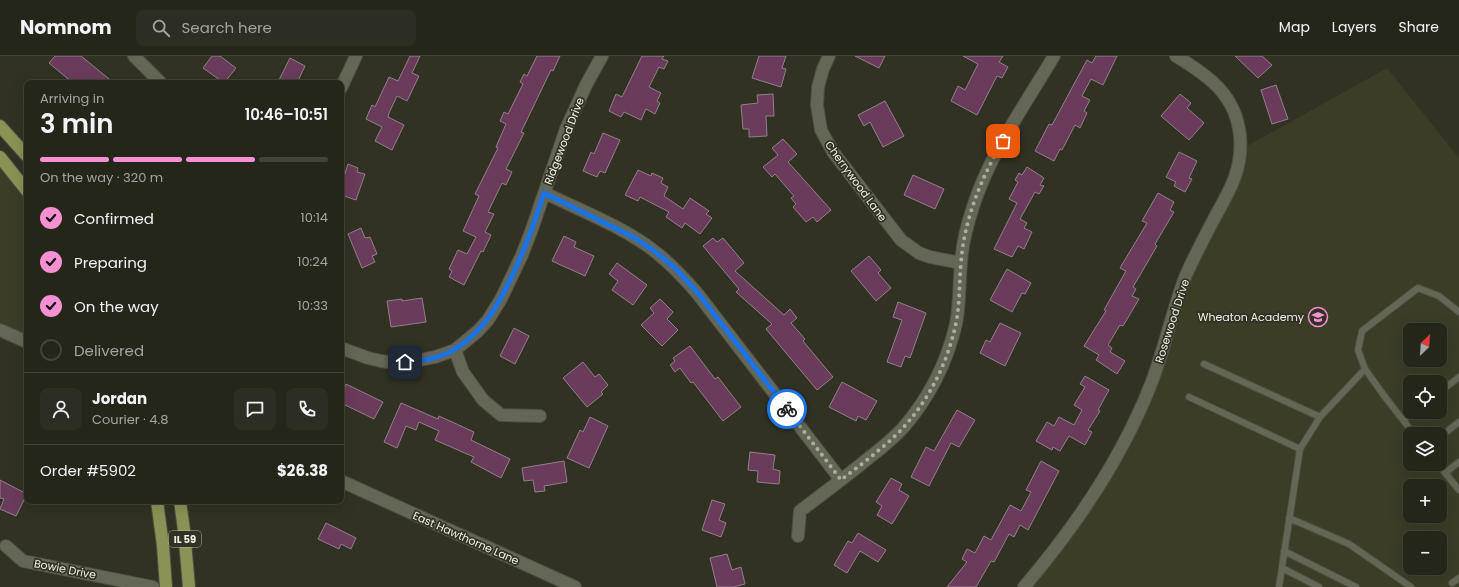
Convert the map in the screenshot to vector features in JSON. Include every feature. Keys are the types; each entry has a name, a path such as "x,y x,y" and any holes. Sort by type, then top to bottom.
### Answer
{"main road":[{"path":"0,126 24,153"},
{"path":"0,157 24,187"},
{"name":"IL 59","path":"157,504 163,546 166,587"},
{"name":"IL 59","path":"180,504 189,587"}],"street":[{"path":"134,56 158,80"},
{"path":"344,82 356,56"},
{"name":"Ridgewood Drive","path":"344,349 368,358 395,363 415,361 435,357 454,350 478,331 496,308 522,255 566,129 586,85 602,56"},
{"name":"Cherrywood Lane","path":"829,56 823,69 818,87 818,105 821,130 833,152 901,240 919,253 930,257 961,263"},
{"path":"798,536 800,511 894,437 920,407 940,373 949,351 956,323 960,295 961,263 972,208 988,167 1054,56"},
{"name":"Rosewood Drive","path":"1024,587 1081,513 1114,462 1128,436 1152,382 1172,313 1186,276 1198,249 1236,177 1241,152 1240,135 1235,112 1222,91 1212,80 1200,70 1176,56"},
{"path":"544,193 635,238 657,253 676,269 698,293 841,480"},
{"path":"0,330 24,341"},
{"path":"454,350 462,372 483,400 501,415 540,416"},
{"name":"East Hawthorne Lane","path":"344,482 575,587"},
{"name":"Bowie Drive","path":"6,546 23,561 153,587"}],"lane":[{"path":"1408,427 1365,369 1358,350 1362,331 1418,288 1439,296 1459,312"},
{"path":"1204,364 1320,417"},
{"path":"1279,587 1300,449 1320,417 1365,369"},
{"path":"1447,386 1459,377"},
{"path":"1189,397 1300,449"},
{"path":"1447,431 1459,422"},
{"path":"1459,462 1445,473 1459,490"},
{"path":"1290,518 1349,544 1411,587"},
{"path":"1284,551 1356,587"},
{"path":"1282,568 1319,587"},
{"path":"1452,583 1459,578"}],"shaded area":[{"name":"Wheaton Academy","path":"1387,68 1459,158 1459,587 1029,587 1098,494 1180,303 1230,200 1247,146"},
{"path":"0,159 24,195 24,341 0,330"}],"building":[{"path":"55,56 81,56 110,80 69,80 49,63"},
{"path":"212,56 220,56 236,68 226,80 220,80 203,68"},
{"path":"410,56 420,56 412,73 419,76 407,101 397,96 389,113 388,117 404,125 392,150 375,141 382,127 366,119 372,105 375,107 389,77 398,81"},
{"path":"537,56 560,56 553,71 551,70 521,132 524,133 506,169 512,172 506,185 502,183 488,212 494,214 485,232 491,235 464,285 449,277 452,271 449,269 458,250 467,254 476,237 463,231 479,196 475,194 498,148 496,147 506,124 500,121 504,112 508,114 523,84 520,82 524,74 527,76"},
{"path":"642,56 664,56 662,59 668,61 664,69 659,67 649,87 661,93 657,101 660,103 655,114 646,109 641,120 624,112 621,117 609,111 616,94 622,97"},
{"path":"759,56 786,56 782,68 786,69 781,87 752,78"},
{"path":"855,56 885,56 879,68"},
{"path":"963,56 1003,56 999,62 1008,67 1002,78 997,76 977,115 951,101 958,86 965,90 978,64"},
{"path":"1096,56 1117,56 1103,85 1091,79 1082,96 1090,100 1084,111 1087,113 1080,128 1075,125 1062,150 1060,149 1054,161 1035,151 1049,124 1052,125 1087,60 1092,63"},
{"path":"1235,56 1262,56 1272,65 1258,78"},
{"path":"290,58 305,66 298,80 279,80"},
{"path":"1276,85 1288,119 1272,124 1261,90"},
{"path":"773,94 774,116 766,116 767,136 749,137 749,129 743,129 741,105 758,103 757,95"},
{"path":"1180,94 1191,103 1187,108 1204,123 1189,140 1161,116"},
{"path":"885,101 904,136 883,147 870,122 864,126 858,115"},
{"path":"603,133 620,140 605,173 600,171 597,177 583,171 591,152 594,154"},
{"path":"783,139 797,154 788,162 831,210 817,222 813,217 806,222 793,207 796,204 791,198 794,196 775,174 772,177 763,167 778,155 772,148"},
{"path":"1179,152 1197,161 1189,178 1192,179 1185,192 1174,186 1176,182 1166,177"},
{"path":"348,164 358,168 357,172 365,174 356,200 344,196 344,177"},
{"path":"1027,167 1044,178 1040,185 1044,186 1039,194 1035,192 1020,219 1027,223 1024,228 1032,232 1024,249 1018,246 1012,257 994,249 1017,203 1009,199 1018,182 1015,180 1019,173 1022,175"},
{"path":"638,170 651,176 652,173 663,178 661,183 668,187 664,196 683,209 690,198 709,211 706,214 712,218 700,234 685,223 682,228 666,217 669,212 640,197 638,201 625,195"},
{"path":"913,175 944,189 935,209 904,195"},
{"path":"1158,193 1174,202 1170,210 1174,212 1155,244 1157,246 1133,287 1136,289 1132,296 1139,299 1123,326 1120,325 1108,345 1112,348 1110,352 1125,361 1117,374 1096,360 1099,355 1084,346 1106,311 1104,310 1126,271 1120,268 1147,223 1142,221"},
{"path":"361,228 365,238 370,237 377,254 372,256 375,262 362,268 348,234"},
{"path":"564,236 576,242 574,247 594,256 585,276 552,261"},
{"path":"713,238 717,242 723,238 744,263 735,271 784,315 790,309 797,318 791,323 805,339 803,341 833,377 817,390 766,329 772,324 736,292 739,289 703,246"},
{"path":"869,256 881,270 878,273 891,288 876,301 851,271"},
{"path":"617,263 647,285 633,305 612,290 618,281 609,274"},
{"path":"1007,269 1031,283 1025,294 1022,293 1012,312 990,300"},
{"path":"422,298 426,322 391,327 387,301 402,299 402,301"},
{"path":"660,299 673,312 667,319 678,330 662,346 641,325 654,313 650,308"},
{"path":"898,302 926,313 910,358 905,356 901,367 887,362 902,320 893,317"},
{"path":"1000,323 1021,333 1005,366 980,353 986,340 990,342"},
{"path":"514,328 529,336 515,364 500,356"},
{"path":"690,346 715,379 718,377 741,407 723,421 693,382 691,383 680,368 675,372 670,365 675,361 673,358"},
{"path":"583,362 595,377 599,374 608,385 601,392 603,394 587,407 563,378"},
{"path":"1085,376 1109,390 1098,410 1100,411 1088,430 1092,432 1085,445 1069,436 1060,451 1053,447 1052,450 1036,441 1047,422 1054,426 1059,417 1074,425 1082,410 1074,405 1085,387 1080,384"},
{"path":"842,382 877,401 866,420 858,416 856,421 829,407"},
{"path":"346,384 383,402 374,419 344,404 344,388"},
{"path":"401,403 438,419 439,416 474,432 471,440 510,459 501,478 471,462 474,457 435,440 439,431 419,422 416,430 406,426 397,448 384,442"},
{"path":"957,410 975,420 959,447 951,443 929,486 911,477 926,447 934,451"},
{"path":"590,417 608,426 589,468 567,458 580,430 583,432"},
{"path":"750,452 775,455 773,469 780,471 779,484 757,482 758,471 748,470"},
{"path":"564,461 567,482 544,486 545,491 535,492 533,480 524,481 522,468"},
{"path":"1041,461 1059,471 1028,530 1020,525 1014,537 1009,534 994,562 991,561 976,587 947,587 967,562 962,559 967,549 975,553 984,536 991,540 1010,505 1021,511 1031,492 1026,490"},
{"path":"891,478 902,484 899,490 909,496 892,524 877,515 882,506 876,502"},
{"path":"0,480 24,492 24,500 16,516 0,509 4,499 0,498"},
{"path":"712,500 725,504 719,520 726,523 721,537 702,530"},
{"path":"326,523 356,538 351,549 341,544 339,549 318,539"},
{"path":"858,533 886,550 878,562 860,551 847,573 834,565 848,541 852,543"},
{"path":"727,554 732,570 741,567 745,584 733,587 717,587 710,558"}],"way so far":[{"path":"787,409 841,480 894,437 912,417 928,395 940,373 949,351 956,323 960,295 961,263 972,208 988,167 1003,141"}],"place":[{"name":"Wheaton Academy","path":"1318,317"}],"route":[{"path":"405,362 435,357 454,350 478,331 488,320 501,299 522,255 544,193 625,232 657,253 676,269 698,293 787,409"}]}
